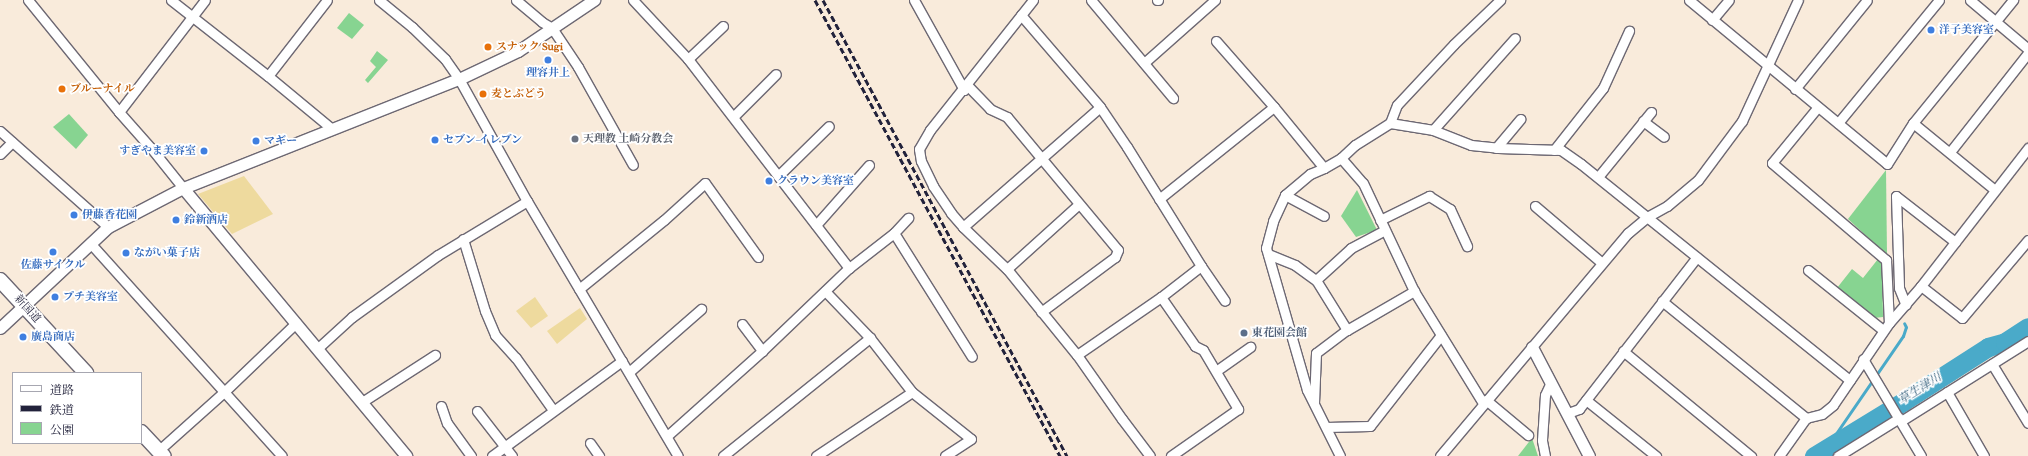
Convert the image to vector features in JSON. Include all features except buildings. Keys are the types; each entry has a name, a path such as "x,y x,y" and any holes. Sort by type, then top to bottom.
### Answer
{"main road":[{"name":"新国道","path":"0,280 85,372"},
{"path":"142,433 161,453"}],"street":[{"path":"28,0 119,112 151,148 318,348 406,456"},
{"path":"171,0 268,76 332,129"},
{"path":"119,112 205,0"},
{"path":"268,76 328,0"},
{"path":"379,0 418,32 445,59 459,79 527,201 678,456"},
{"path":"516,0 542,22 552,28 578,67 634,165"},
{"path":"0,328 108,227 183,188 459,79 518,51 594,0"},
{"path":"633,0 688,59 734,116 849,268"},
{"path":"914,0 965,88 990,109 1007,117 1118,250 1115,257 1041,312"},
{"path":"1033,0 965,88 930,130 920,149 920,161 933,186 951,214 1007,269 1077,355 1150,456"},
{"path":"1091,0 1173,98"},
{"path":"1144,63 1215,0"},
{"path":"1340,456 1338,448 1307,390 1266,248 1273,221 1285,195 1310,174 1341,158 1355,145 1390,123 1396,104 1454,44 1500,0"},
{"path":"1688,0 1887,164 1913,123 2013,0"},
{"path":"1712,20 1728,0"},
{"path":"1440,456 1628,233 1647,217 1667,206 1698,180 1742,121 1798,0"},
{"path":"1795,89 1867,0"},
{"path":"1838,124 1939,0"},
{"path":"1970,0 2028,49"},
{"path":"1022,15 1100,107 1225,302"},
{"path":"688,59 723,26"},
{"path":"1554,150 1603,88 1629,31"},
{"path":"1433,130 1515,38"},
{"path":"1216,41 1274,106 1324,168"},
{"path":"1950,152 2028,53"},
{"path":"734,116 776,74"},
{"path":"1159,199 1274,106"},
{"path":"963,227 1100,107"},
{"path":"1818,108 1772,164 1886,260 1886,326"},
{"path":"1598,177 1651,112"},
{"path":"1496,148 1520,119"},
{"path":"1643,121 1664,137"},
{"path":"1390,123 1433,130 1470,145 1496,148 1561,150 1598,177 1850,380"},
{"path":"1913,123 1996,190"},
{"path":"778,176 829,126"},
{"path":"0,131 108,227"},
{"path":"0,154 12,142"},
{"path":"1779,456 1806,418 1822,414 1832,405 1886,326 1906,305 2028,148"},
{"path":"1341,158 1363,183 1414,291 1484,402 1528,435"},
{"path":"816,225 869,165"},
{"path":"579,288 659,225 705,183 758,257"},
{"path":"1285,195 1324,216"},
{"path":"1380,220 1429,196 1450,210 1467,246"},
{"path":"1906,305 1899,288 1896,196 1955,242"},
{"path":"318,348 352,317 432,260 463,239 527,201"},
{"path":"1007,269 1079,204"},
{"path":"1535,206 1602,263"},
{"path":"667,436 762,351 849,268 894,233 908,218"},
{"path":"1316,280 1352,248 1385,230"},
{"path":"894,233 972,358"},
{"path":"463,239 485,312 495,335 516,358 553,410"},
{"path":"1921,286 1962,318 2028,240"},
{"path":"91,244 282,456"},
{"path":"1268,254 1295,265 1316,280 1347,330"},
{"path":"1568,413 1579,409 1697,257"},
{"path":"1077,355 1160,297 1201,266"},
{"path":"1808,270 1886,326"},
{"path":"825,291 870,338 912,392 971,439 945,456"},
{"path":"1314,404 1316,352 1347,330 1414,291"},
{"path":"1160,297 1195,346 1203,350 1238,409 1171,456"},
{"path":"1662,301 1806,418"},
{"path":"629,372 701,309"},
{"path":"161,453 296,323"},
{"path":"742,324 762,351"},
{"path":"1326,427 1370,426 1441,335"},
{"path":"723,456 870,338"},
{"path":"1838,456 1899,418 1947,392 2028,341"},
{"path":"1532,347 1568,413 1589,456"},
{"path":"1216,371 1250,348"},
{"path":"1623,351 1751,456"},
{"path":"362,402 435,355"},
{"path":"1863,359 1871,374 1885,393 1921,456"},
{"path":"492,456 622,361"},
{"path":"1992,364 2028,423"},
{"path":"1544,456 1542,440 1545,395 1551,382"},
{"path":"816,456 912,392"},
{"path":"1947,392 1984,456"},
{"path":"1586,400 1656,456"},
{"path":"441,406 447,423 471,456"},
{"path":"477,411 512,456"},
{"path":"590,443 599,456"}],"green space":[{"path":"349,13 364,25 352,39 337,28"},
{"path":"377,51 388,60 368,83 365,80 376,67 370,61"},
{"path":"69,114 88,135 76,149 53,127"},
{"path":"1886,170 1887,255 1848,219"},
{"path":"1357,190 1377,230 1356,237 1341,216"},
{"path":"1878,259 1882,264 1883,317 1874,318 1837,288 1852,269 1863,278"},
{"path":"1532,438 1538,456 1518,456"}],"sand":[{"path":"244,176 273,214 232,234 198,194"},
{"path":"535,297 548,316 531,328 516,311"},
{"path":"580,308 587,319 557,344 547,331"}],"waterway":[{"path":"1826,448 1903,336 1906,327 1904,323"},
{"name":"草生津川","path":"1814,456 1988,347 2005,342 2028,327"}],"railway":[{"path":"815,0 1060,456"},
{"path":"823,0 1067,456"}],"place":[{"name":"洋子美容室","path":"1931,30"},
{"name":"スナック Sugi","path":"488,47"},
{"name":"理容井上","path":"548,60"},
{"name":"ブルーナイル","path":"62,89"},
{"name":"麦とぶどう","path":"483,94"},
{"name":"天理教 土崎分教会","path":"575,139"},
{"name":"セブン-イレブン","path":"435,140"},
{"name":"マギー","path":"256,141"},
{"name":"すぎやま美容室","path":"204,151"},
{"name":"クラウン美容室","path":"769,181"},
{"name":"伊藤香花園","path":"74,215"},
{"name":"鈴新酒店","path":"176,220"},
{"name":"佐藤サイクル","path":"53,252"},
{"name":"ながい菓子店","path":"126,253"},
{"name":"プチ美容室","path":"55,297"},
{"name":"東花園会館","path":"1244,333"},
{"name":"廣島商店","path":"23,337"}]}
